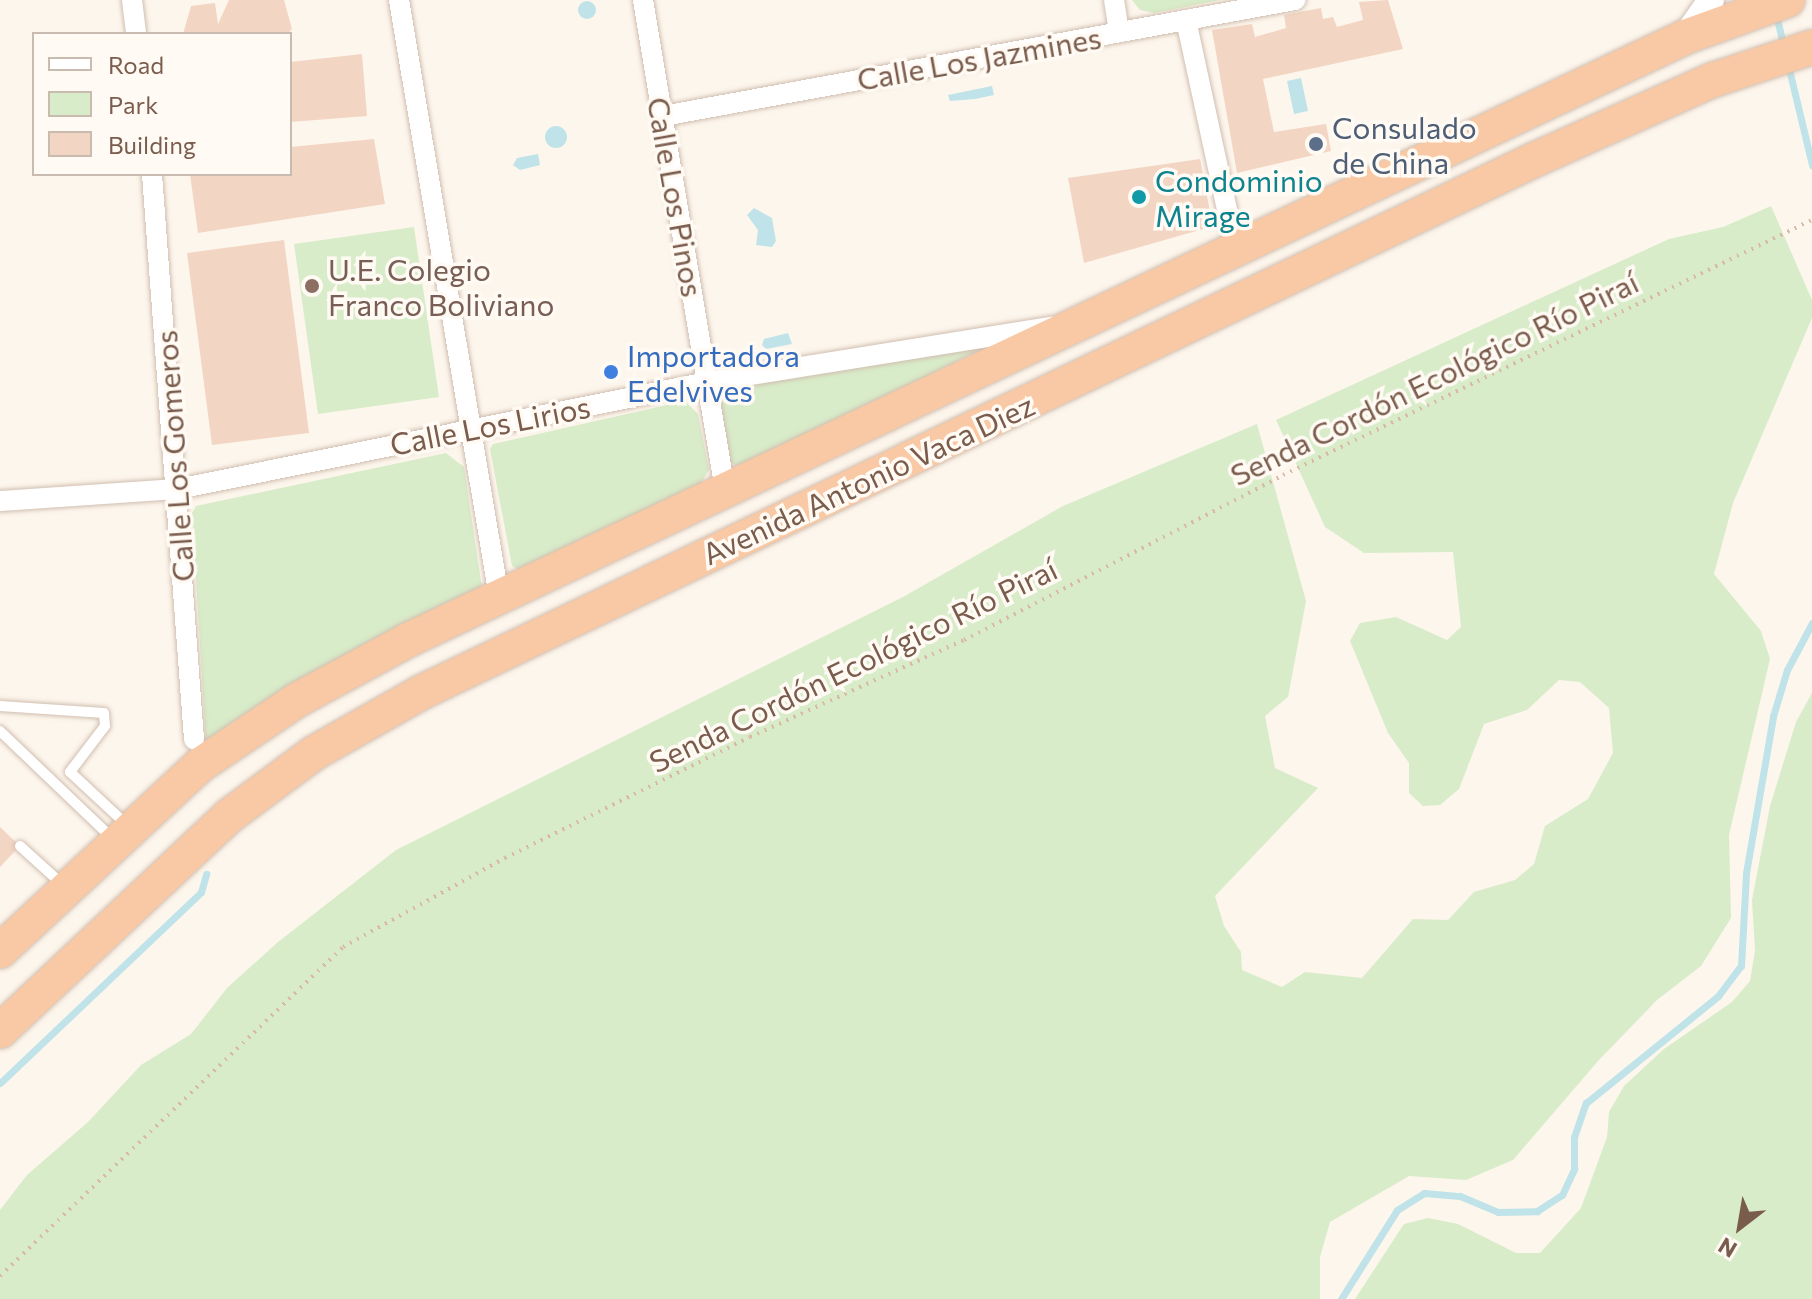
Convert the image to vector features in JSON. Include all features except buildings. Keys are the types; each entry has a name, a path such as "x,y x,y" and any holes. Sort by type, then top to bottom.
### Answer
{"highway":[{"name":"Avenida Antonio Vaca Diez","path":"0,951 200,765 297,700 499,597 725,489 1236,252 1685,37 1773,6"},
{"name":"Avenida Antonio Vaca Diez","path":"0,1031 229,816 314,753 422,692 1536,159 1765,61 1812,47"},
{"path":"1310,268 1297,250 1302,235 1368,187"}],"street":[{"path":"132,0 136,32"},
{"path":"399,0 499,597"},
{"name":"Calle Los Pinos","path":"643,0 725,489"},
{"path":"1114,0 1119,32"},
{"name":"Calle Los Jazmines","path":"663,116 1295,0"},
{"path":"1685,37 1711,0"},
{"path":"1186,20 1236,252"},
{"name":"Calle Los Gomeros","path":"152,176 178,489 194,739"},
{"name":"Calle Los Lirios","path":"0,501 178,489 707,382 994,333 1075,325"}],"lane":[{"path":"0,706 104,713 105,726 58,783"},
{"path":"0,731 124,836"},
{"path":"70,772 124,836"},
{"path":"20,846 67,889"}],"path":[{"name":"Senda Cordón Ecológico Río Piraí","path":"0,1276 343,947 519,851 750,737 964,640 1283,475 1812,220"}],"green space":[{"path":"1132,0 1220,0 1154,13 1140,10"},
{"path":"1771,206 1812,300 1812,318 1733,503 1714,574 1761,631 1770,659 1729,835 1731,918 1701,966 1657,1000 1598,1061 1513,1160 1466,1180 1409,1176 1330,1222 1320,1257 1320,1299 0,1299 0,1210 27,1175 88,1122 141,1065 191,1034 227,988 278,942 396,850 903,597 1063,506 1257,424 1306,601 1288,697 1265,716 1275,768 1318,788 1215,896 1224,926 1241,952 1242,970 1282,987 1305,972 1362,978 1413,919 1448,920 1474,892 1515,880 1534,864 1545,826 1588,799 1613,753 1609,708 1580,682 1559,680 1527,710 1484,724 1459,789 1440,805 1423,806 1409,793 1409,763 1388,733 1350,641 1360,623 1396,617 1447,640 1461,627 1453,552 1364,553 1325,527 1276,420 1669,239 1723,227"},
{"path":"414,227 439,397 318,414 294,244"},
{"path":"1002,339 739,468 727,459 719,402 729,389"},
{"path":"685,401 698,414 709,470 699,486 520,570 512,566 490,449 493,444"},
{"path":"446,453 464,467 482,588 206,743 192,513 196,506"},
{"path":"1812,693 1812,1299 1355,1299 1404,1224 1428,1218 1458,1224 1516,1253 1540,1253 1581,1208 1607,1137 1609,1112 1624,1086 1664,1049 1732,1002 1750,981 1755,951 1752,900 1770,806 1796,722"}],"water":[{"path":"587,1 596,10 587,19 578,10"},
{"path":"1301,78 1308,111 1294,114 1287,81"},
{"path":"992,86 994,95 975,99 950,101 948,95"},
{"path":"552,126 560,126 567,137 560,148 552,148 545,141 545,133"},
{"path":"538,154 540,165 520,170 513,165 517,158"},
{"path":"754,208 772,218 776,241 772,247 756,245 758,230 747,215"},
{"path":"788,333 792,344 766,349 762,345 764,339"}],"waterway":[{"path":"1776,14 1784,49"},
{"path":"1788,65 1812,165"},
{"path":"1341,1299 1397,1210 1424,1193 1460,1196 1498,1212 1537,1211 1562,1195 1574,1169 1574,1137 1586,1103 1718,996 1741,966 1746,873 1773,716 1787,670 1812,623"},
{"path":"0,1083 201,892 206,874"}],"place":[{"name":"Consulado de China","path":"1316,144"},
{"name":"Condominio Mirage","path":"1139,197"},
{"name":"U.E. Colegio Franco Boliviano","path":"312,286"},
{"name":"Importadora Edelvives","path":"611,372"}]}
